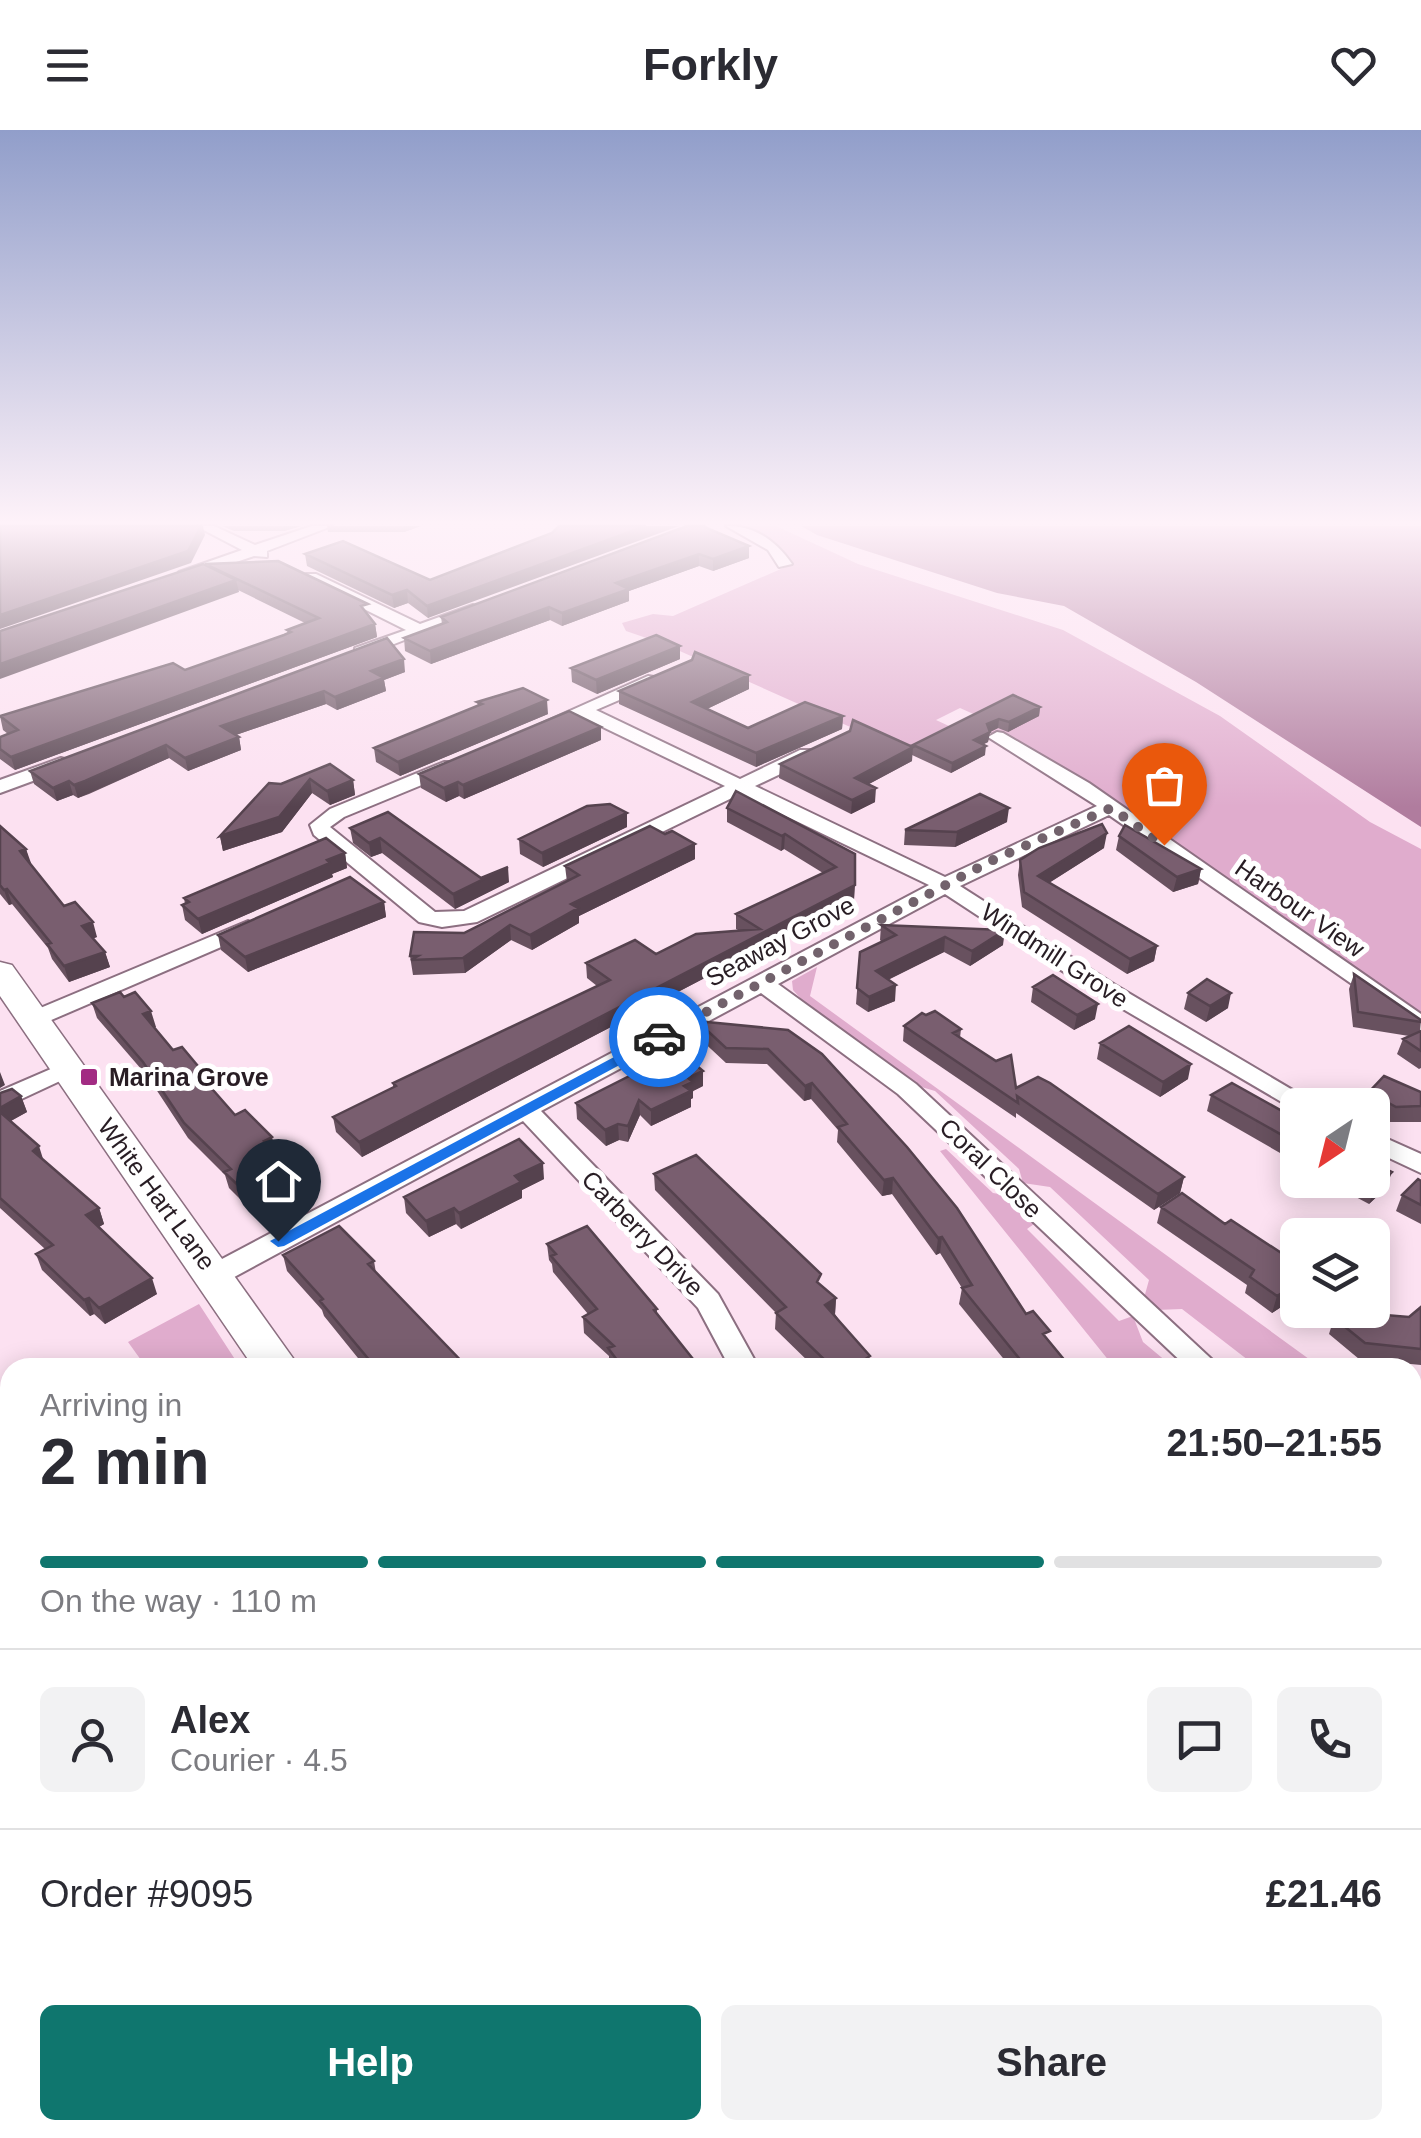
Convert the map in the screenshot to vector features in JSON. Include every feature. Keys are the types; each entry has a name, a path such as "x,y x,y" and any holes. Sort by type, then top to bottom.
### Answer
{"street":[{"path":"398,620 419,630"},
{"path":"346,657 446,620"},
{"path":"532,731 670,672"},
{"name":"Windmill Grove","path":"582,710 945,885 1107,990 1280,1090"},
{"name":"Harbour View","path":"997,737 1030,754 1111,808 1421,1025"},
{"path":"475,756 326,820 320,825 324,835 364,876 427,917 442,921 470,917 826,745"},
{"path":"0,787 73,760"},
{"name":"Seaway Grove","path":"215,1275 945,885 1069,824 1111,808"},
{"path":"34,1019 271,917"},
{"name":"White Hart Lane","path":"0,972 271,1358"},
{"name":"Coral Close","path":"762,982 906,1089 1196,1358"},
{"path":"0,1101 68,1069"},
{"name":"Carberry Drive","path":"526,1110 708,1300 739,1358"},
{"path":"1390,1149 1421,1164"}],"shaded area":[{"path":"633,620 1031,620 1063,630 1220,716 1370,822 1421,849 1421,1013 980,727 989,721 960,708 936,720 949,726 902,750 664,644 626,631 622,623"},
{"path":"1088,620 1421,620 1421,827 1196,682"},
{"path":"817,967 810,996 1308,1358 1245,1358 1182,1309 1156,1310 1144,1298 1149,1280 1050,1187 1023,1183 1019,1169 935,1091 918,1086 802,1000 793,990 792,981"},
{"path":"946,1149 993,1193 1005,1195 1034,1224 1027,1229 1119,1321 1133,1316 1143,1342 1162,1358 1107,1358 940,1151"},
{"path":"199,1304 234,1358 140,1358 128,1342"}],"building":[{"path":"34,620 124,620 0,664 0,631"},
{"path":"314,620 372,620 375,624 11,757 0,749 0,737 18,730 0,716 173,663 185,670 291,632 287,630"},
{"path":"444,620 515,620 430,651 404,638 447,622"},
{"path":"656,635 680,646 596,680 571,668"},
{"path":"387,638 404,659 371,671 384,678 335,697 324,691 221,726 239,737 185,758 166,745 85,781 74,785 69,781 53,788 30,771"},
{"path":"695,652 749,675 692,702 748,728 805,702 843,716 756,753 619,691 692,660"},
{"path":"523,688 547,700 398,762 374,748 482,704 477,702"},
{"path":"1013,695 1040,707 1009,722 999,719 987,724 990,732 974,740 986,746 952,763 913,745"},
{"path":"569,711 601,727 463,785 458,782 444,788 419,774"},
{"path":"853,720 913,747 855,778 876,788 852,800 780,764 850,731"},
{"path":"330,764 353,780 327,791 310,779 279,817 220,836 269,783 281,784"},
{"path":"736,791 855,854 855,885 359,1142 333,1117 396,1086 393,1083 610,980 586,963 635,940 656,954 696,934 760,929 736,914 836,867 785,834 782,836 727,808"},
{"path":"980,794 1009,808 957,832 905,830"},
{"path":"610,804 627,813 542,853 519,839 587,806"},
{"path":"388,812 481,878 508,867 453,894 380,838 369,843 350,828"},
{"path":"1102,824 1107,833 1038,876 1157,946 1130,959 1024,892 1020,860 1039,848"},
{"path":"1125,825 1201,869 1177,877 1119,836"},
{"path":"0,826 26,849 20,851 64,906 75,902 93,922 82,926 105,952 64,966 47,944 51,943 0,885"},
{"path":"650,826 665,834 672,831 695,844 571,904 578,908 530,935 510,925 463,958 411,960 418,956 410,956 414,932 464,933 579,875 565,866"},
{"path":"326,838 345,853 327,860 330,863 198,919 182,905 189,902 184,898"},
{"path":"350,877 384,902 245,957 218,935"},
{"path":"881,925 1005,930 972,951 945,937 876,971 896,985 869,997 857,988 860,952 896,935"},
{"path":"1354,974 1421,1020 1421,1022 1358,1012"},
{"path":"1053,975 1098,1004 1077,1015 1033,987"},
{"path":"1207,979 1231,993 1210,1006 1188,993"},
{"path":"120,992 124,997 135,992 151,1011 143,1014 173,1050 182,1047 203,1072 199,1074 235,1115 245,1110 272,1137 264,1141 306,1179 259,1205 224,1172 231,1169 184,1123 143,1062 92,1003"},
{"path":"935,1011 961,1029 953,1033 996,1061 1011,1055 1016,1088 1038,1077 1050,1083 1184,1177 1158,1194 1017,1096 1018,1103 904,1026 922,1013"},
{"path":"697,1021 788,1030 822,1054 957,1208 1026,1314 1033,1311 1050,1331 1043,1334 1063,1358 1019,1358 962,1288 972,1285 942,1237 938,1238 893,1178 884,1180 838,1127 847,1124 812,1083 805,1086 768,1049 726,1048"},
{"path":"1129,1026 1191,1064 1163,1082 1100,1043"},
{"path":"1421,1031 1421,1051 1403,1039"},
{"path":"679,1051 703,1071 688,1078 693,1082 684,1086 691,1091 651,1110 639,1100 628,1126 618,1124 605,1130 576,1103"},
{"path":"1384,1076 1421,1092 1421,1106 1396,1107 1390,1104 1390,1088 1373,1088"},
{"path":"1232,1083 1280,1110 1280,1134 1211,1095"},
{"path":"12,1089 21,1096 0,1108 0,1093"},
{"path":"0,1112 39,1146 33,1151 99,1208 86,1215 152,1278 99,1308 89,1298 84,1300 36,1254 53,1245 0,1198"},
{"path":"519,1139 543,1163 515,1176 521,1182 459,1213 454,1208 426,1221 404,1197"},
{"path":"696,1155 821,1274 817,1282 836,1298 825,1305 870,1356 823,1358 776,1313 786,1307 654,1174"},
{"path":"1418,1179 1421,1181 1421,1205 1402,1195"},
{"path":"1182,1193 1225,1224 1231,1220 1280,1252 1280,1294 1277,1296 1250,1277 1254,1270 1161,1207"},
{"path":"339,1226 374,1261 368,1264 458,1358 368,1358 283,1255"},
{"path":"587,1226 657,1309 654,1310 692,1358 616,1358 608,1348 614,1346 583,1317 597,1309 551,1256 556,1254 547,1244"},
{"path":"1421,1307 1421,1349 1365,1343 1346,1328 1390,1328 1390,1315 1409,1317"}],"way so far":[{"path":"659,1037 991,861 1111,808 1164,845"}],"place":[{"name":"Marina Grove","path":"89,1077"}],"route":[{"path":"278,1241 659,1037"}]}
